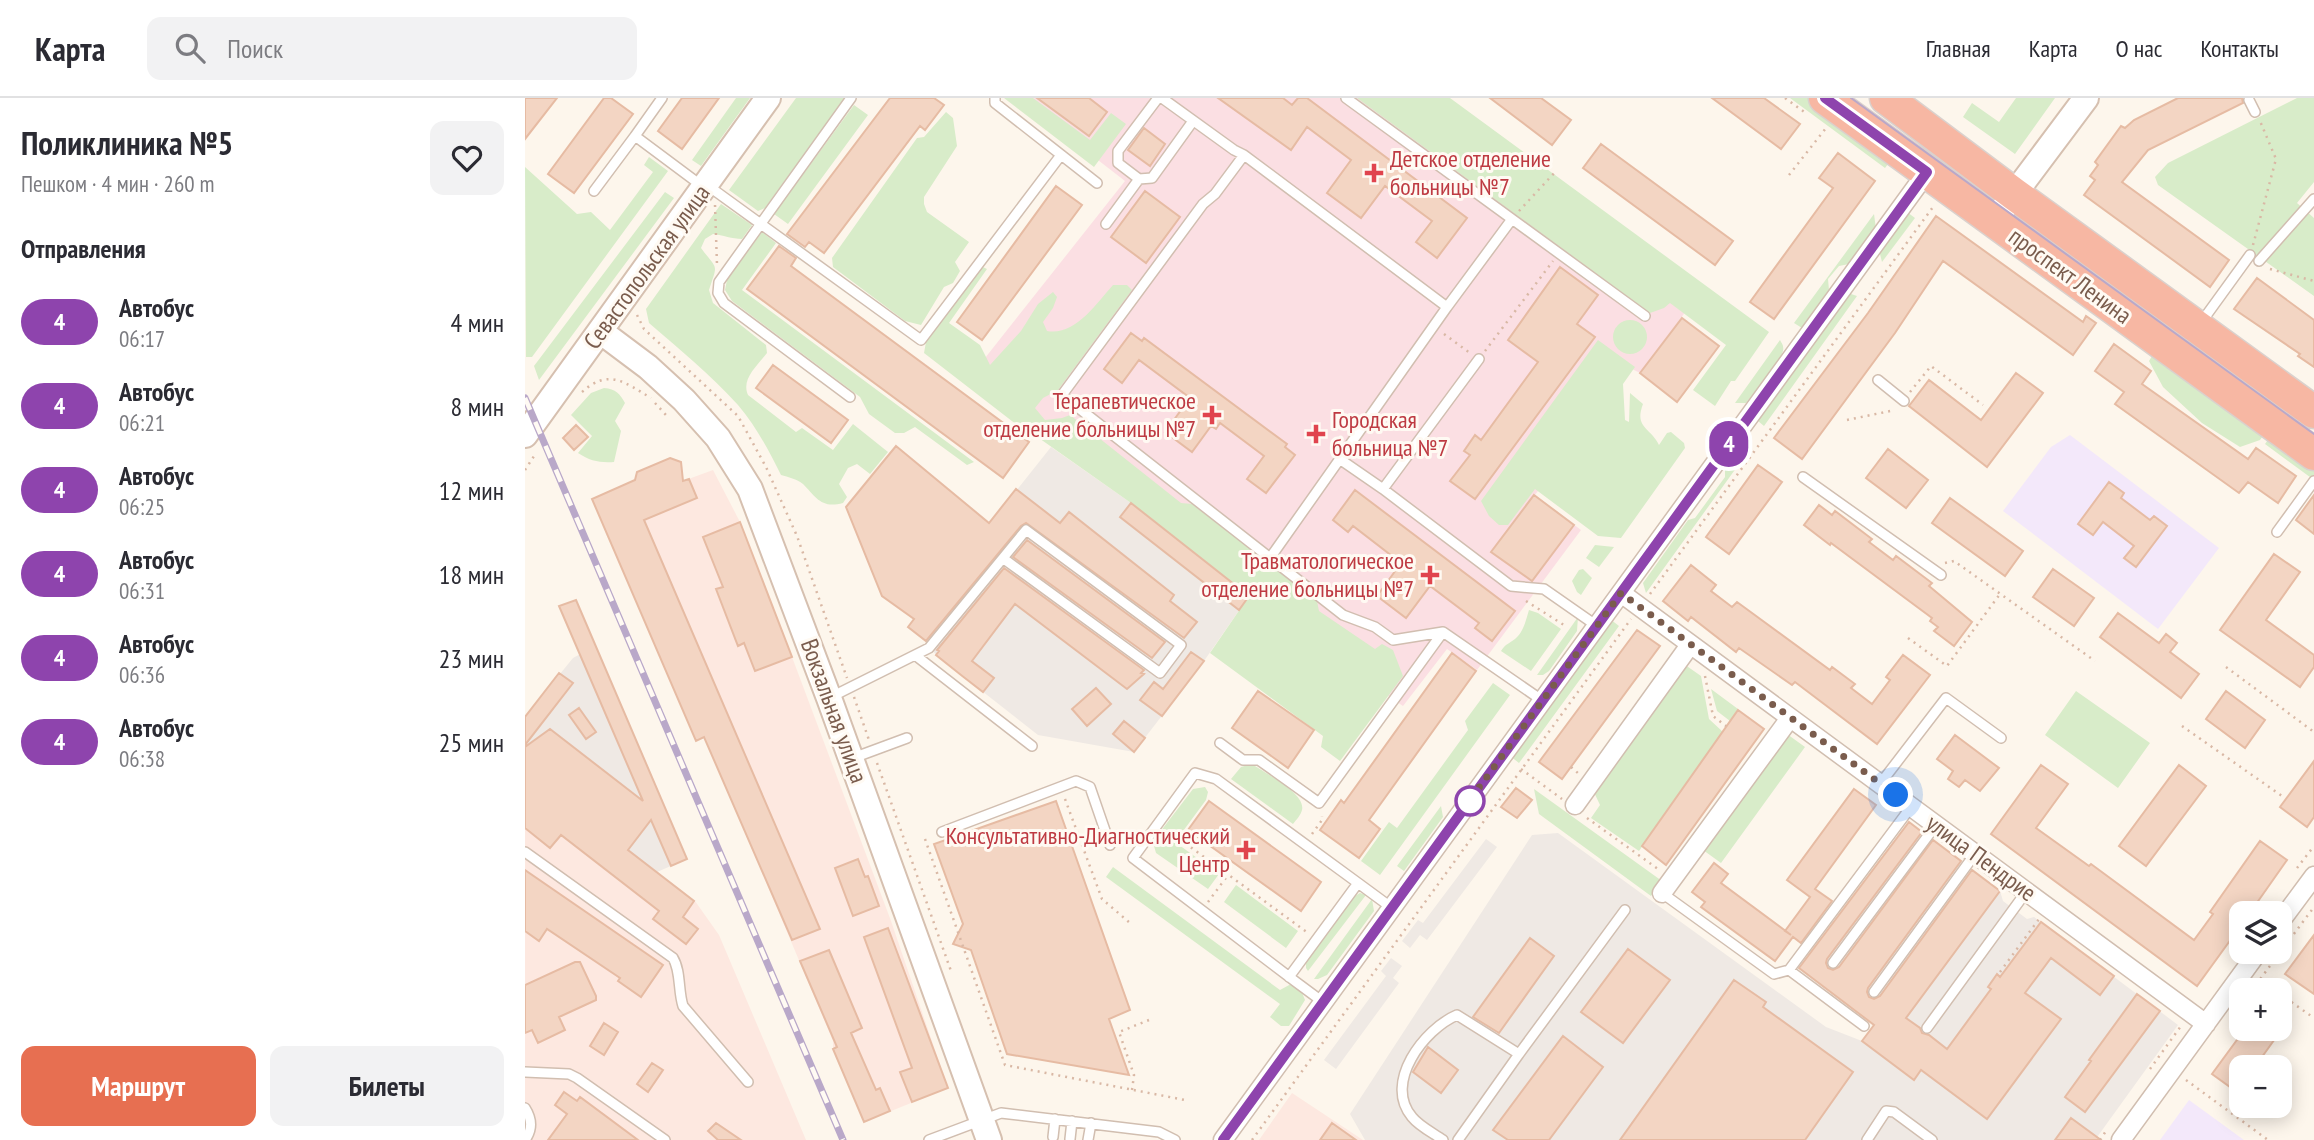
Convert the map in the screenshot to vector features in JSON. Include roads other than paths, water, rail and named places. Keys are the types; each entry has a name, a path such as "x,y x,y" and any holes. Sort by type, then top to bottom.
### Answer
{"highway":[{"name":"проспект Ленина","path":"1886,98 2314,412"},
{"name":"проспект Ленина","path":"1826,113 1927,172 2314,454"}],"street":[{"name":"Севастопольская улица","path":"531,443 600,331 708,191 768,98"},
{"path":"1994,221 2085,99"},
{"path":"1230,1138 1323,1003 1927,172"},
{"name":"Вокзальная улица","path":"600,331 684,400 718,438 750,489 852,759 985,1129"},
{"name":"улица Пендрие","path":"1621,593 2206,1024"},
{"path":"1576,808 1690,645"},
{"path":"1663,893 1790,718"},
{"path":"2292,906 2314,876"},
{"path":"2121,1140 2249,964"}],"lane":[{"path":"594,191 662,98"},
{"path":"850,397 724,303 718,293 719,282 851,98"},
{"path":"995,98 995,103 1097,183"},
{"path":"1193,121 1152,178 1139,179 1118,163 1118,151 1160,98 1244,155 1447,307"},
{"path":"1346,98 1645,316"},
{"path":"2249,100 2255,112"},
{"path":"635,136 708,191 761,224 921,340 1061,155"},
{"path":"1244,155 1215,194 1203,204 1062,396 1343,615 1375,627 1393,640 1443,632 1543,701"},
{"path":"1106,224 1139,179"},
{"path":"2198,327 2255,258 2314,199"},
{"path":"1270,558 1512,219"},
{"path":"1383,489 1479,359"},
{"path":"1878,380 1904,401"},
{"path":"1341,460 1511,586 1544,589 1597,626"},
{"path":"1803,477 1941,575"},
{"path":"2277,532 2314,481"},
{"path":"829,698 929,648 1026,530 1181,645 1160,673 1003,559"},
{"path":"1220,743 1243,760 1259,760 1319,803 1443,632"},
{"path":"915,655 1032,746"},
{"path":"1880,784 1946,698 2001,738"},
{"path":"852,759 907,738"},
{"path":"1323,1003 1133,858 1195,773 1216,779 1392,908"},
{"path":"942,832 1076,781 1090,787 1110,845"},
{"path":"1663,893 1774,974 1789,970 1911,807"},
{"path":"1833,963 1936,825"},
{"path":"525,852 673,958 677,964 683,1006 748,1082"},
{"path":"1874,992 1975,854"},
{"path":"1289,977 1358,883"},
{"path":"1927,1028 2027,892"},
{"path":"1458,1140 1625,910"},
{"path":"1789,970 1864,1026"},
{"path":"1443,1140 1412,1119 1403,1095 1406,1065 1434,1028 1457,1014 1519,1054"},
{"path":"525,1072 569,1074 665,1140"},
{"path":"525,1108 531,1120 529,1135 525,1140"},
{"path":"1867,1140 1886,1111 1894,1112 1932,1140"},
{"path":"929,1140 985,1129 1001,1113 1159,1132 1173,1139"},
{"path":"1053,1137 1055,1119"},
{"path":"1070,1139 1072,1121"},
{"path":"1089,1140 1091,1124"}],"tram line":[{"path":"1851,98 2314,434"}],"railway":[{"path":"525,398 843,1140"}],"place":[{"name":"Детское отделение больницы №7","path":"1374,173"},
{"name":"Терапевтическое отделение больницы №7","path":"1212,415"},
{"name":"Городская больница №7","path":"1316,434"},
{"name":"Травматологическое отделение больницы №7","path":"1430,575"},
{"name":"Консультативно-Диагностический Центр","path":"1246,850"}]}
